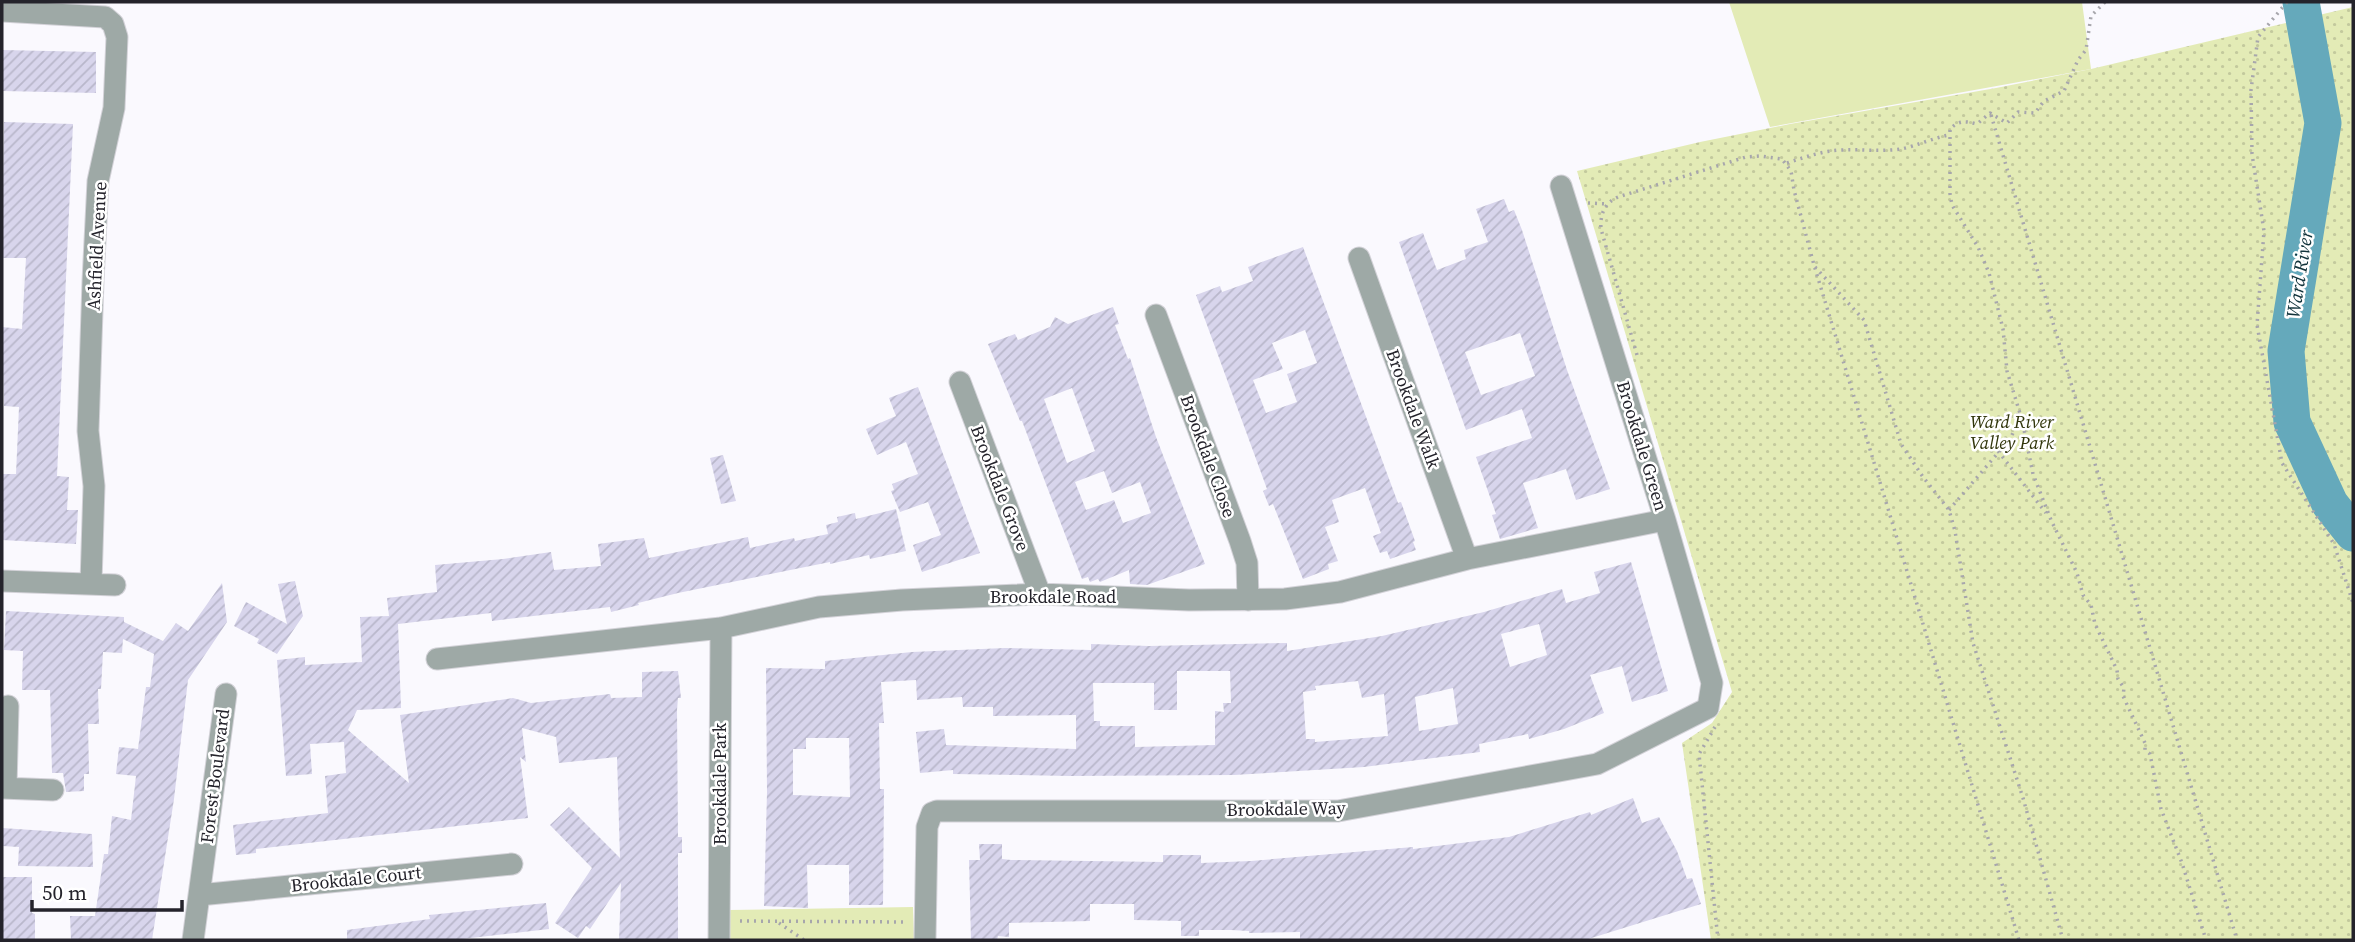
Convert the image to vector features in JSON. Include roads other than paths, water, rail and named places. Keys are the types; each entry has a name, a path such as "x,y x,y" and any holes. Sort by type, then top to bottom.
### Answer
{"street":[{"name":"Ashfield Avenue","path":"2,11 105,17 113,24 117,37 114,108 98,181 93,281 89,431 94,486 91,583"},
{"name":"Brookdale Green","path":"1561,186 1665,520 1712,683 1708,708"},
{"name":"Brookdale Walk","path":"1359,258 1467,559"},
{"name":"Brookdale Close","path":"1156,315 1240,541 1247,563 1248,600"},
{"name":"Brookdale Grove","path":"960,382 1040,594"},
{"name":"Brookdale Road","path":"438,659 721,628 819,607 902,600 1040,594 1189,600 1285,599 1339,592 1467,559 1665,520"},
{"path":"2,581 115,585"},
{"name":"Brookdale Park","path":"719,940 721,628"},
{"name":"Forest Boulevard","path":"193,940 226,694"},
{"path":"8,706 4,788 53,790"},
{"name":"Brookdale Way","path":"916,936 927,827 932,813 945,810 1338,811 1597,764 1708,708"},
{"name":"Brookdale Court","path":"199,895 512,864"}],"waterway":[{"name":"Ward River","path":"2301,2 2323,123 2286,351 2292,422 2330,504 2353,533"}],"park label":[{"name":"Ward River Valley Park","path":"2012,432"}]}
